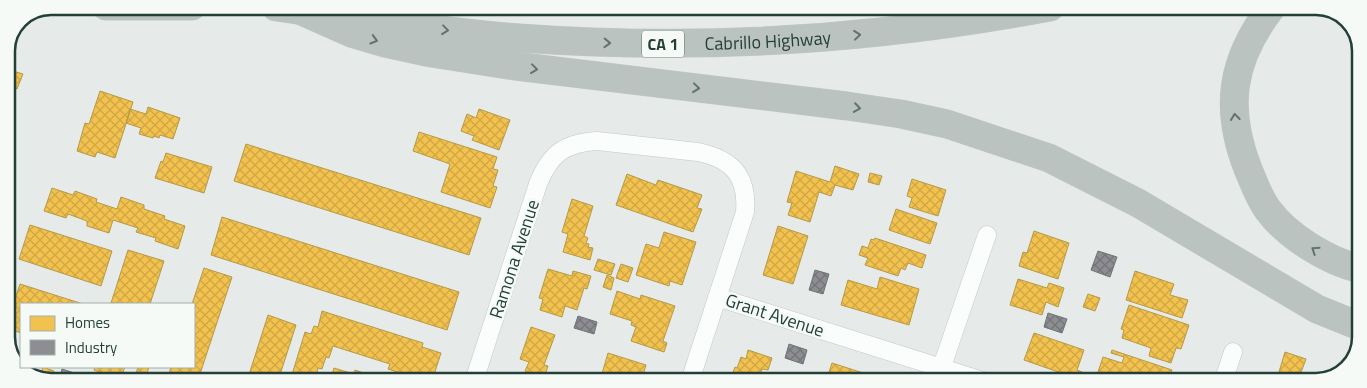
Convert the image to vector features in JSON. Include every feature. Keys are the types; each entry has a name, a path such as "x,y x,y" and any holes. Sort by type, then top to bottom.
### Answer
{"highway":[{"path":"304,15 351,33 385,43 439,54 515,66 856,107 948,124 1048,158 1094,180 1138,203 1317,309 1352,323"},
{"name":"Cabrillo Highway","path":"335,15 433,29 519,38 611,43 701,44 883,33 1005,15"},
{"path":"1266,15 1250,40 1240,64 1237,78 1234,116 1243,156 1257,192 1267,210 1281,225 1319,254 1352,267"}],"street":[{"name":"Grant Avenue","path":"567,147 597,141 698,152 712,155 725,161 734,169 744,187 746,200 745,212 717,297 934,373"},
{"name":"Ramona Avenue","path":"477,373 538,184 545,168 558,152 567,147"},
{"path":"941,373 986,235"},
{"path":"693,373 717,297"},
{"path":"1226,373 1233,352"}],"building: Homes":[{"path":"15,72 23,74 17,89 15,88"},
{"path":"100,91 133,102 115,158 97,152 95,157 77,151 85,123 89,124"},
{"path":"148,107 180,118 173,139 160,135 159,138 154,136 153,138 139,134 141,128 126,123 130,109 146,114"},
{"path":"479,109 510,120 499,150 472,140 474,136 461,131 467,114 476,118"},
{"path":"419,132 497,157 493,169 498,170 493,186 497,187 490,208 441,192 450,164 413,151"},
{"path":"246,144 481,218 469,255 234,181"},
{"path":"166,153 212,167 204,193 155,178"},
{"path":"835,166 859,174 853,190 835,185 831,196 819,192 810,222 788,215 792,203 787,202 796,171 830,182"},
{"path":"870,173 882,176 879,185 868,182"},
{"path":"627,174 656,185 658,180 702,195 697,208 702,209 693,232 616,205"},
{"path":"912,179 946,190 938,216 909,207 912,198 907,196"},
{"path":"52,188 73,195 75,191 97,199 96,202 117,209 121,197 144,205 144,209 165,216 164,219 185,226 178,249 155,241 156,238 136,232 138,228 113,220 109,233 87,226 87,221 68,214 66,218 44,211"},
{"path":"572,199 593,206 584,236 588,238 586,243 589,244 588,247 593,248 590,260 563,252 568,234 562,232"},
{"path":"896,209 937,223 930,244 889,230"},
{"path":"222,217 459,292 447,330 211,255"},
{"path":"30,225 112,251 101,286 19,259"},
{"path":"778,226 808,236 793,284 763,275"},
{"path":"1034,231 1069,243 1058,279 1019,266 1023,252 1027,253"},
{"path":"664,232 696,242 682,285 670,281 669,286 636,275 646,244 659,248"},
{"path":"875,238 926,255 922,268 908,263 905,270 901,268 898,276 865,265 868,258 859,255 862,246 868,248 871,239 874,240"},
{"path":"128,250 164,261 150,303 111,303"},
{"path":"598,259 615,264 611,275 594,270"},
{"path":"621,264 633,268 628,282 616,278"},
{"path":"204,268 232,277 200,373 169,373 171,368 195,368 195,303 192,303"},
{"path":"548,269 572,276 573,271 591,276 587,289 584,288 577,310 565,306 562,317 540,310 543,299 539,298"},
{"path":"1135,271 1174,284 1170,295 1188,300 1182,318 1126,300"},
{"path":"607,275 614,278 611,290 603,287"},
{"path":"880,277 919,289 909,325 841,305 848,280 877,289"},
{"path":"1018,279 1047,288 1049,283 1064,288 1058,307 1046,302 1042,315 1010,305"},
{"path":"20,284 80,303 20,303 20,333 15,331 15,299"},
{"path":"617,291 640,299 641,295 675,306 663,341 667,343 664,352 631,341 636,327 631,325 632,321 610,314"},
{"path":"1088,294 1100,298 1095,311 1083,307"},
{"path":"1129,305 1189,325 1181,349 1176,348 1171,363 1149,356 1151,348 1122,338 1124,330 1121,329"},
{"path":"322,311 423,343 422,347 441,353 435,373 400,373 388,369 390,364 333,346 329,358 326,357 322,369 318,368 317,373 292,373 305,332 311,334 314,326 318,327"},
{"path":"268,315 296,325 281,373 250,373"},
{"path":"531,327 555,335 544,365 548,366 546,373 525,371 529,362 520,359"},
{"path":"1034,333 1084,350 1077,370 1082,373 1061,373 1024,360"},
{"path":"748,350 772,358 768,370 762,369 761,373 733,373 741,357 746,359"},
{"path":"1112,350 1172,370 1171,373 1098,373 1103,357 1122,363 1124,357 1111,353"},
{"path":"1285,352 1306,359 1301,373 1279,373"},
{"path":"608,353 646,365 644,373 602,373"},
{"path":"832,363 863,373 829,373"},
{"path":"43,368 54,371 53,373 42,372"},
{"path":"95,368 125,368 122,373 103,373 94,370"},
{"path":"138,368 149,368 147,373 136,373"},
{"path":"334,368 351,373 332,373"}],"building: Industry":[{"path":"1098,251 1117,257 1110,277 1091,270"},
{"path":"815,270 829,274 823,294 809,290"},
{"path":"1048,313 1067,319 1062,333 1044,327"},
{"path":"578,316 597,322 594,334 574,328"},
{"path":"789,344 807,350 803,364 785,358"},
{"path":"62,369 74,373 61,373"}]}
